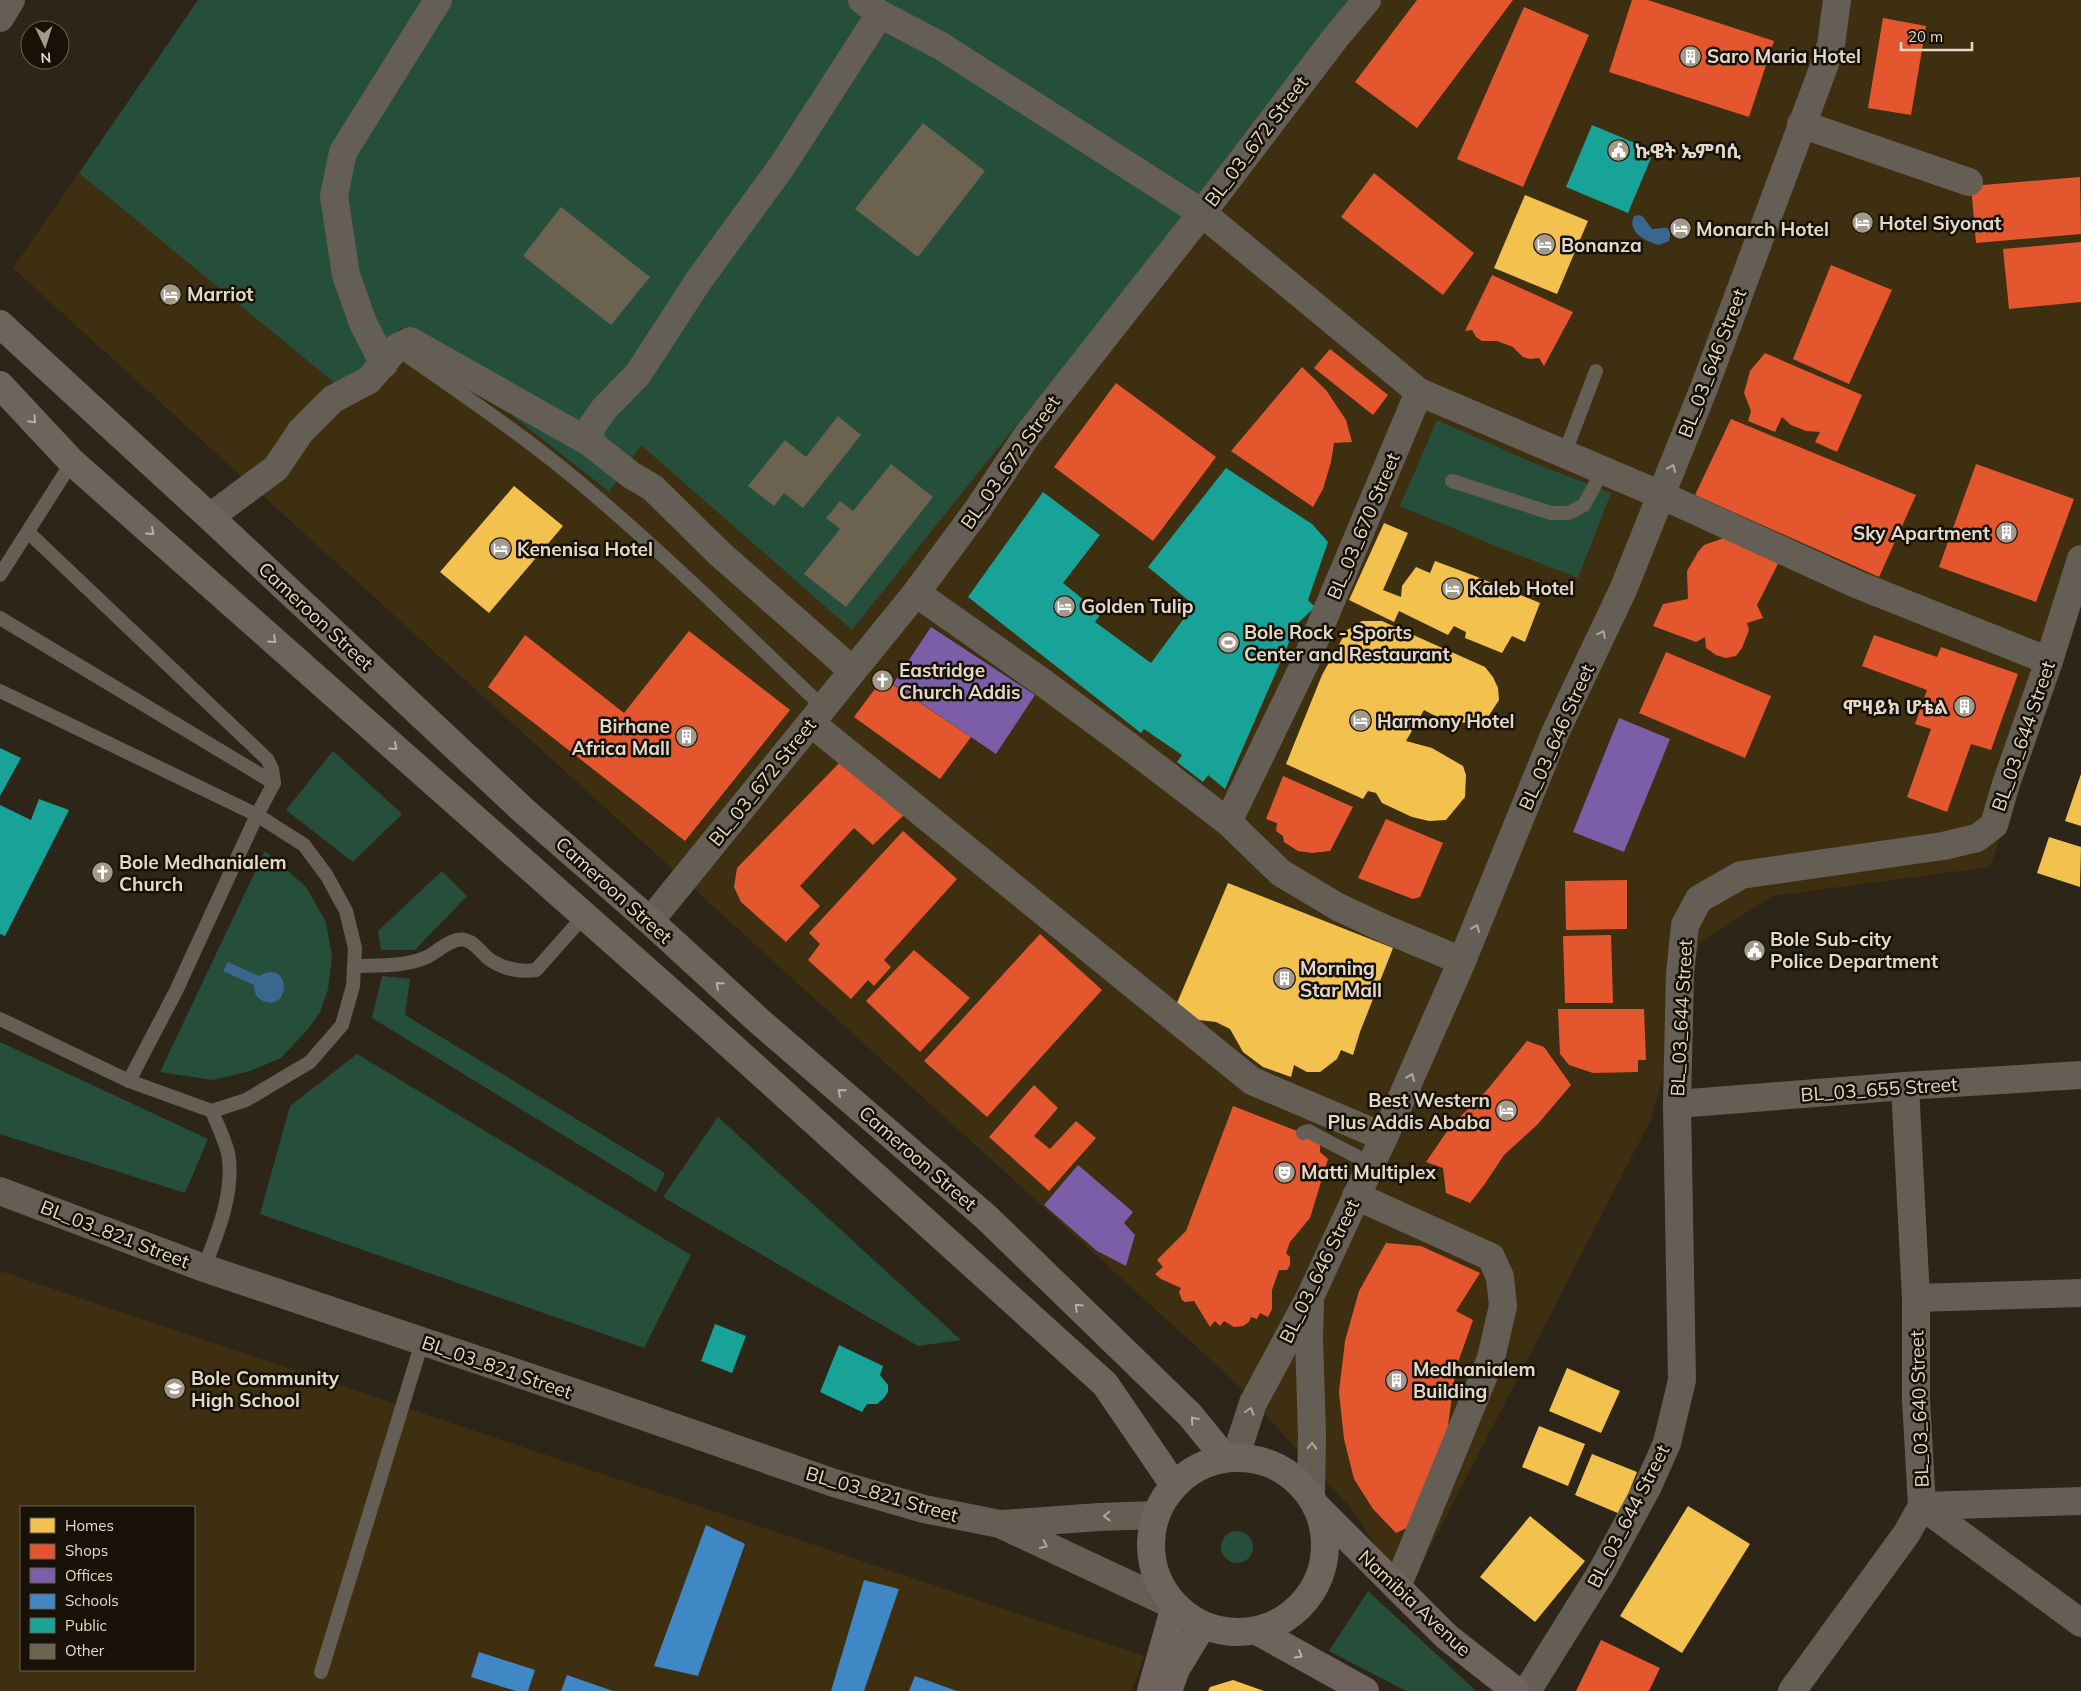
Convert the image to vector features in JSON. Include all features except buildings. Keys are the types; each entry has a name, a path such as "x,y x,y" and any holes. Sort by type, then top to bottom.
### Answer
{"main road":[{"name":"Cameroon Street","path":"0,324 210,517 524,811 650,921 759,1021 986,1217 1190,1415 1230,1458"},
{"name":"Cameroon Street","path":"0,385 72,462 584,916 1105,1384 1174,1485"},
{"path":"495,837 524,811"},
{"path":"1230,1458 1250,1458 1273,1464 1294,1477 1315,1502 1326,1553 1320,1580 1305,1603 1283,1621 1257,1631 1238,1633 1218,1631 1202,1626 1175,1606 1159,1584 1151,1558 1151,1530 1160,1504 1174,1485 1197,1467 1230,1458"},
{"name":"Namibia Avenue","path":"1315,1502 1447,1637 1516,1691"},
{"path":"1152,1691 1175,1606"},
{"path":"1168,1691 1176,1669 1202,1626"},
{"path":"1257,1631 1365,1691"}],"street":[{"path":"0,18 11,0"},
{"path":"390,356 363,322 346,275 334,196 337,173 343,152 438,0"},
{"name":"BL_03_672 Street","path":"650,921 916,593 978,509 1028,434 1202,213 1330,44 1367,0"},
{"name":"BL_03_646 Street","path":"1230,1458 1253,1403 1310,1297 1384,1137 1462,961 1555,733 1623,590 1711,370 1831,45 1837,0"},
{"path":"589,442 592,426 604,409 638,374 699,280 782,166 871,7 941,46 1202,213 1419,392 1661,495 1856,584 2049,661"},
{"path":"1801,124 1969,182"},
{"path":"210,517 276,468 300,431 333,399 369,380 390,356 410,341 589,442 611,457 631,475 653,488 720,554 852,670"},
{"name":"BL_03_670 Street","path":"1228,822 1305,663 1419,392"},
{"name":"BL_03_644 Street","path":"1528,1691 1602,1571 1648,1486 1666,1443 1682,1380 1677,1104 1680,974 1685,925 1698,899 1741,875 1943,846 1977,838 1994,825 2081,559"},
{"path":"916,593 1045,684 1228,822 1281,873 1338,907 1462,961"},
{"path":"817,715 1252,1081 1384,1137"},
{"name":"BL_03_655 Street","path":"1677,1104 1905,1086 2081,1075"},
{"name":"BL_03_640 Street","path":"1792,1691 1907,1533 1922,1506 1916,1400 1916,1298 1905,1086"},
{"name":"BL_03_821 Street","path":"0,1190 204,1268 834,1483 924,1509 1000,1524"},
{"path":"1356,1196 1491,1257 1500,1278 1503,1306 1491,1358 1397,1588"},
{"path":"1916,1298 2081,1293"},
{"path":"1310,1297 1309,1338 1315,1502"},
{"path":"1922,1506 2081,1501"},
{"path":"1922,1506 2081,1623"},
{"path":"1000,1524 1099,1516 1156,1515"},
{"path":"1000,1524 1175,1606"}],"lane":[{"path":"390,356 524,438 599,498 667,560 817,715"},
{"path":"1564,455 1596,371"},
{"path":"0,575 72,462"},
{"path":"1452,481 1551,513 1569,513 1584,505 1603,470"},
{"path":"28,532 267,759 272,769 274,784 257,815 176,991 129,1081"},
{"path":"0,618 274,784"},
{"path":"0,691 257,815 304,845 326,876 346,911 355,948 353,986 342,1025 310,1062 246,1100 212,1111 129,1081 0,1018"},
{"path":"354,966 410,963 426,957 457,940 465,940 477,946 492,961 514,970 526,972 536,970 584,916"},
{"path":"204,1268 225,1211 228,1182 229,1158 212,1111"},
{"path":"1303,1133 1308,1131 1371,1164"},
{"path":"321,1672 422,1342"}],"shaded area":[{"path":"1358,0 2081,0 2081,606 1990,867 1773,896 1700,942 1651,1119 1407,1593 1351,1508 1233,1380 13,268 79,173 343,390 401,328 608,492 641,444 852,630"},
{"name":"Bole Community High School","path":"0,1271 1144,1656 1132,1691 0,1691"}],"green space":[{"path":"198,0 1358,0 852,630 641,445 609,492 401,328 343,390 79,173"},
{"path":"1437,420 1536,464 1611,493 1578,578 1400,506"},
{"path":"333,751 402,814 353,862 286,810"},
{"path":"265,851 306,887 326,922 332,957 328,989 320,1012 308,1029 281,1058 250,1071 213,1080 160,1072"},
{"path":"442,871 467,896 415,950 381,950 378,931"},
{"path":"382,976 410,979 405,1015 665,1173 656,1192 372,1018"},
{"path":"0,1042 208,1139 185,1193 0,1134"},
{"path":"357,1054 691,1255 644,1348 260,1214 290,1106"},
{"path":"718,1117 961,1340 918,1346 663,1197"},
{"path":"1237,1531 1249,1535 1253,1547 1249,1559 1237,1563 1225,1559 1221,1547 1225,1535"},
{"path":"1368,1591 1476,1691 1406,1691 1329,1651"}],"water":[{"path":"1640,215 1652,229 1668,229 1670,231 1669,241 1659,245 1639,235 1635,231 1632,222 1634,216"},
{"path":"228,962 259,976 270,972 277,974 282,979 283,993 279,999 272,1003 261,1000 254,990 254,985 223,971"}],"place":[{"name":"Saro Maria Hotel","path":"1691,56"},
{"name":"ኩዌት ኤምባሲ","path":"1619,151"},
{"name":"Hotel Siyonat","path":"1863,223"},
{"name":"Monarch Hotel","path":"1680,229"},
{"name":"Bonanza","path":"1545,245"},
{"name":"Marriot","path":"171,294"},
{"name":"Sky Apartment","path":"2006,533"},
{"name":"Kenenisa Hotel","path":"501,549"},
{"name":"Kaleb Hotel","path":"1453,588"},
{"name":"Golden Tulip","path":"1065,606"},
{"name":"Bole Rock - Sports Center and Restaurant","path":"1228,643"},
{"name":"Eastridge Church Addis","path":"883,681"},
{"name":"ሞዛይክ ሆቴል","path":"1964,707"},
{"name":"Harmony Hotel","path":"1361,721"},
{"name":"Birhane Africa Mall","path":"686,737"},
{"name":"Bole Medhanialem Church","path":"103,873"},
{"name":"Bole Sub-city Police Department","path":"1754,950"},
{"name":"Morning Star Mall","path":"1284,979"},
{"name":"Best Western Plus Addis Ababa","path":"1506,1111"},
{"name":"Matti Multiplex","path":"1285,1172"},
{"name":"Medhanialem Building","path":"1397,1380"},
{"name":"Bole Community High School","path":"175,1389"}]}
